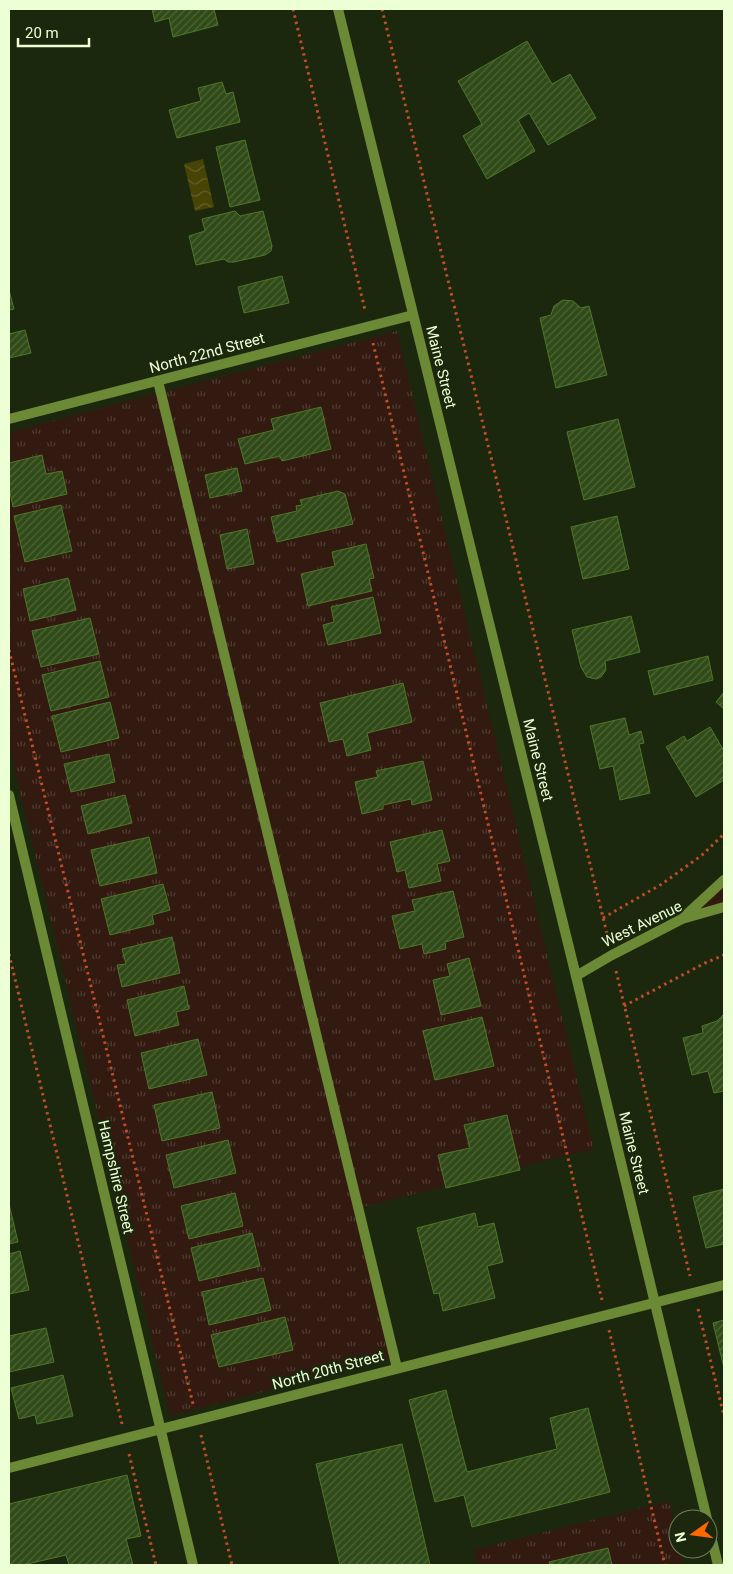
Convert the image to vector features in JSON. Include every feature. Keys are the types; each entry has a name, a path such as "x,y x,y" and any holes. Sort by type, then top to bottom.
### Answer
{"street":[{"name":"Maine Street","path":"338,9 576,976 705,1509"},
{"name":"North 22nd Street","path":"9,419 413,315"},
{"path":"158,381 397,1368"},
{"name":"Hampshire Street","path":"9,795 193,1565"},
{"path":"682,918 724,880"},
{"name":"West Avenue","path":"576,976 682,918 724,907"},
{"name":"North 20th Street","path":"9,1468 724,1286"}],"path":[{"path":"293,9 665,1565"},
{"path":"382,9 724,1416"},
{"path":"9,650 232,1565"},
{"path":"603,918 662,884 702,855 724,834"},
{"path":"9,954 156,1565"},
{"path":"624,1006 724,954"}],"green space":[{"path":"397,331 594,1149 359,1208 395,1358 170,1416 9,746 9,432"},
{"path":"724,884 724,904 692,913"},
{"path":"669,1501 671,1509 668,1509 668,1559 682,1559 684,1565 477,1565 473,1550"}],"water":[{"path":"203,159 214,207 195,211 184,164"}],"building":[{"path":"152,9 214,9 218,25 173,37 169,18 155,22"},
{"path":"527,41 552,84 570,74 596,118 548,145 529,113 518,120 535,151 487,179 463,136 482,124 458,81"},
{"path":"222,82 226,94 233,92 240,122 177,138 169,110 201,101 198,88"},
{"path":"245,140 260,200 230,207 216,147"},
{"path":"235,211 240,216 263,211 272,246 271,251 265,255 234,262 228,262 224,259 196,265 189,236 205,231 202,219"},
{"path":"282,276 289,303 244,313 238,287"},
{"path":"9,290 14,309 9,310"},
{"path":"563,300 573,301 581,308 589,306 607,375 556,388 540,318 551,315 554,306"},
{"path":"25,330 31,353 9,358 9,334"},
{"path":"321,407 331,449 282,461 280,456 245,464 238,439 274,430 271,419"},
{"path":"618,419 635,487 584,500 567,432"},
{"path":"42,455 46,474 62,471 67,494 13,507 9,487 9,463"},
{"path":"237,468 242,491 210,498 205,475"},
{"path":"338,491 345,494 353,524 277,542 271,517 297,511 296,506 302,505 300,500"},
{"path":"61,505 72,551 25,562 14,516"},
{"path":"617,516 629,569 583,579 571,527"},
{"path":"247,529 254,564 227,569 220,535"},
{"path":"366,544 374,578 369,579 372,591 308,606 301,574 335,566 332,552"},
{"path":"68,578 76,610 30,621 23,589"},
{"path":"373,597 381,633 328,645 323,625 334,622 331,607"},
{"path":"631,616 640,652 605,661 606,670 601,677 596,679 587,677 581,667 572,630"},
{"path":"90,618 99,654 41,667 32,631"},
{"path":"708,656 713,680 654,695 648,671"},
{"path":"100,661 109,697 51,711 42,675"},
{"path":"403,683 412,722 367,733 371,750 347,756 343,739 329,742 320,703"},
{"path":"724,692 724,709 716,702"},
{"path":"110,702 119,738 61,752 52,716"},
{"path":"625,718 629,735 641,731 644,743 639,744 650,793 620,800 613,766 600,769 590,726"},
{"path":"710,727 724,751 724,780 696,797 666,747 684,736 687,741"},
{"path":"109,754 115,782 71,792 64,764"},
{"path":"423,761 432,800 412,805 411,799 383,805 383,809 362,814 355,782 378,777 376,771"},
{"path":"125,795 132,823 88,834 81,806"},
{"path":"442,830 450,861 437,864 441,881 409,888 405,870 397,872 390,842"},
{"path":"149,837 157,873 100,886 91,850"},
{"path":"163,884 170,910 152,915 154,924 110,935 101,899"},
{"path":"453,891 464,937 445,942 446,949 424,954 422,944 400,949 392,916 415,911 412,900"},
{"path":"172,937 180,973 122,987 117,965 126,964 122,949"},
{"path":"469,958 481,1006 441,1015 433,980 450,976 447,964"},
{"path":"184,986 189,1009 176,1012 179,1025 135,1036 127,1000"},
{"path":"724,1014 724,1091 714,1093 708,1071 692,1075 683,1038 703,1033 702,1026 717,1021"},
{"path":"482,1017 494,1066 435,1080 423,1031"},
{"path":"198,1039 207,1075 149,1089 141,1053"},
{"path":"212,1092 220,1128 162,1141 154,1105"},
{"path":"507,1115 520,1170 446,1188 438,1155 470,1148 464,1125"},
{"path":"228,1140 236,1173 174,1188 166,1155"},
{"path":"724,1189 724,1244 706,1248 693,1197"},
{"path":"235,1193 243,1226 189,1239 181,1206"},
{"path":"9,1204 18,1242 9,1244"},
{"path":"475,1213 478,1227 494,1223 503,1262 487,1266 495,1298 443,1311 439,1293 434,1294 417,1228"},
{"path":"252,1233 260,1266 199,1281 191,1248"},
{"path":"20,1251 29,1290 9,1294 9,1254"},
{"path":"263,1278 271,1310 209,1325 202,1292"},
{"path":"285,1317 293,1350 219,1367 211,1335"},
{"path":"724,1320 724,1368 713,1323"},
{"path":"46,1328 54,1362 9,1372 9,1336"},
{"path":"63,1375 73,1416 37,1424 35,1415 19,1419 11,1388"},
{"path":"446,1390 467,1472 557,1449 550,1418 588,1408 610,1492 472,1527 464,1495 435,1502 409,1400"},
{"path":"402,1444 430,1565 340,1565 316,1464"},
{"path":"127,1475 141,1536 126,1539 133,1565 69,1565 66,1555 23,1565 9,1565 9,1504"},
{"path":"608,1548 612,1565 550,1565 549,1562"}]}
